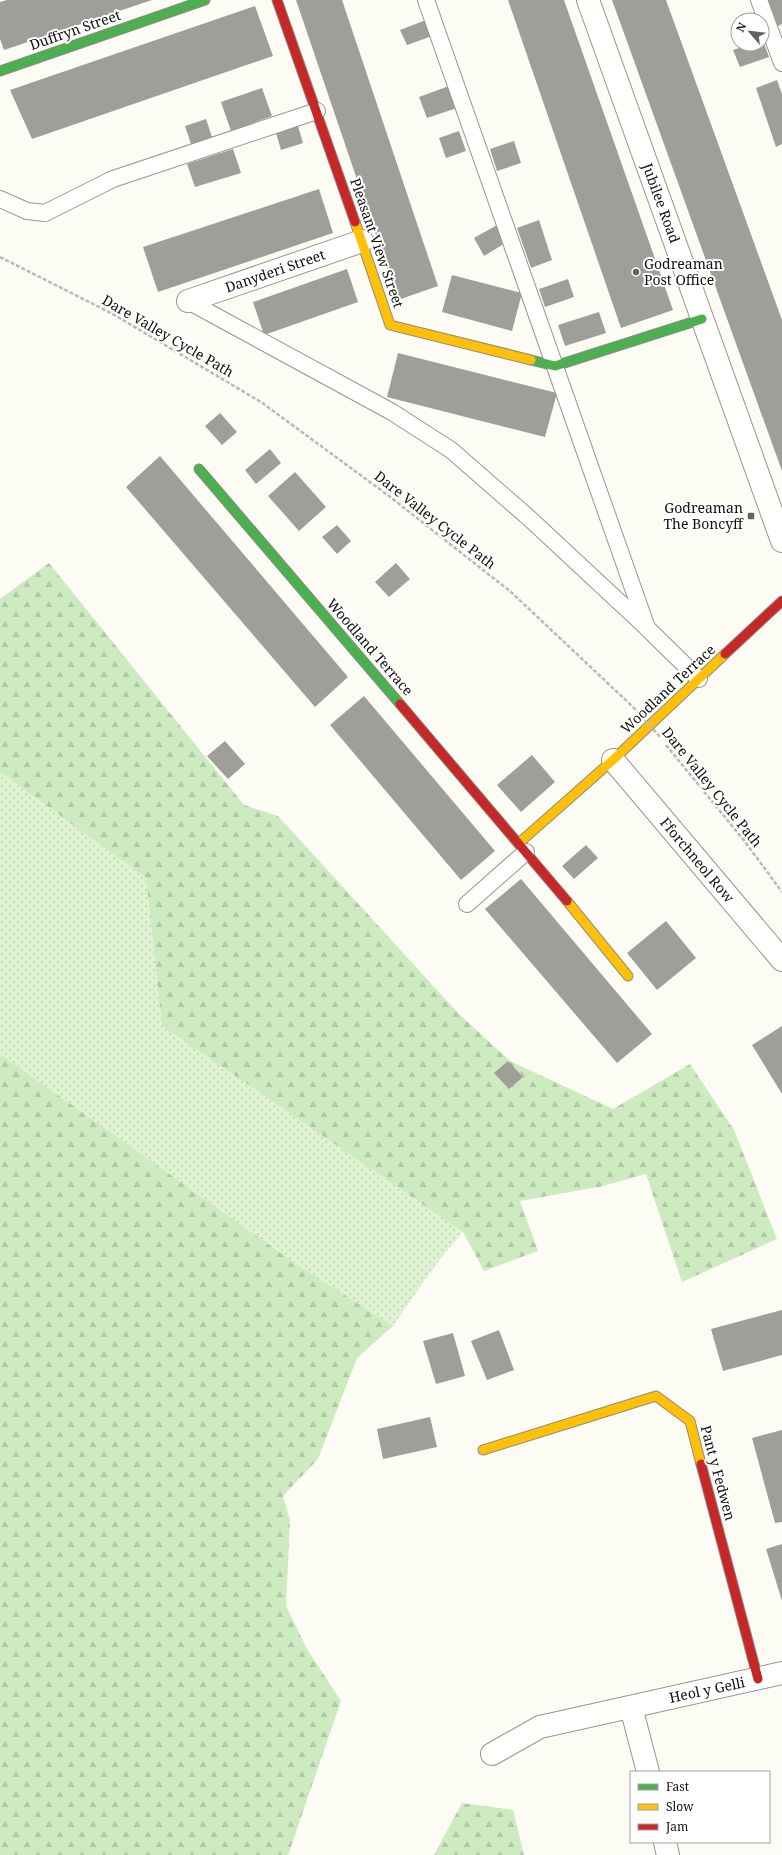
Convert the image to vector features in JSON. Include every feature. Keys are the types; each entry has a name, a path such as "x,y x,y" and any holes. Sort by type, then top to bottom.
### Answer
{"street":[{"name":"Duffryn Street","path":"0,71 205,0"},
{"name":"Pleasant View Street","path":"277,0 390,325 555,366"},
{"name":"Jubilee Road","path":"588,0 782,541"},
{"name":"Danyderi Street","path":"188,301 362,241"},
{"path":"555,366 702,319"},
{"name":"Woodland Terrace","path":"199,469 523,847 628,976"},
{"name":"Woodland Terrace","path":"523,847 782,601"},
{"name":"Fforchneol Row","path":"613,760 782,960"},
{"name":"Pant y Fedwen","path":"483,1450 656,1396 690,1421 758,1679"},
{"name":"Heol y Gelli","path":"492,1754 540,1727 782,1673"},
{"path":"632,1707 648,1771"},
{"path":"665,1843 668,1855"}],"lane":[{"path":"426,0 647,628"},
{"path":"759,0 782,64"},
{"path":"0,199 27,211 45,213 113,179 316,111"},
{"path":"188,301 392,412 451,450 529,518 647,628 699,679"},
{"path":"466,904 523,847"}],"path":[{"name":"Dare Valley Cycle Path","path":"0,257 111,313 261,402 389,496 511,592 633,707 660,737 746,843 782,892"}],"green space":[{"path":"49,563 244,805 278,816 458,1013 510,1061 613,1109 690,1064 734,1130 777,1239 682,1282 646,1174 603,1186 520,1201 538,1251 484,1271 463,1232 162,1026 146,878 0,772 0,599"},
{"path":"0,772 146,878 162,1026 463,1232 437,1263 393,1326 295,1263 0,1054"},
{"path":"0,1054 295,1263 393,1326 357,1358 318,1459 283,1496 290,1520 286,1606 307,1649 341,1701 288,1855 0,1855"},
{"path":"462,1803 513,1810 524,1855 434,1855"}],"building":[{"path":"7,0 152,0 4,50 0,39 0,2"},
{"path":"296,0 342,0 438,286 398,300"},
{"path":"508,0 564,0 673,310 621,328"},
{"path":"612,0 666,0 782,320 782,471"},
{"path":"768,0 782,0 782,24 778,26"},
{"path":"255,6 273,56 32,139 10,90"},
{"path":"426,20 432,36 407,45 400,30"},
{"path":"734,52 767,52 769,57 740,67"},
{"path":"777,80 782,94 782,144 776,147 756,88"},
{"path":"449,86 457,108 427,118 419,97"},
{"path":"262,88 272,116 231,131 221,102"},
{"path":"206,119 212,137 191,144 185,126"},
{"path":"298,126 303,143 281,150 276,133"},
{"path":"459,131 466,151 446,158 439,138"},
{"path":"514,141 521,163 497,171 490,149"},
{"path":"233,149 241,173 195,187 187,164"},
{"path":"319,189 333,233 158,292 143,247"},
{"path":"539,220 552,260 531,268 517,228"},
{"path":"497,225 507,242 484,256 474,238"},
{"path":"347,269 358,302 264,335 253,302"},
{"path":"452,275 522,293 512,331 442,312"},
{"path":"568,279 574,297 545,307 539,289"},
{"path":"599,312 606,333 565,346 558,325"},
{"path":"398,353 557,393 545,437 387,397"},
{"path":"220,413 237,432 222,445 205,426"},
{"path":"270,449 281,463 256,484 245,470"},
{"path":"160,456 348,677 315,707 126,487"},
{"path":"295,472 326,507 299,531 268,496"},
{"path":"337,525 351,541 337,554 322,537"},
{"path":"396,563 410,579 389,597 375,582"},
{"path":"364,696 495,851 461,880 330,725"},
{"path":"225,741 245,764 228,779 207,756"},
{"path":"532,755 555,782 521,812 497,785"},
{"path":"586,845 598,858 574,879 562,866"},
{"path":"521,879 652,1034 617,1063 485,909"},
{"path":"666,921 696,958 657,990 627,953"},
{"path":"782,1026 782,1094 752,1045"},
{"path":"508,1061 523,1077 509,1089 494,1073"},
{"path":"782,1310 782,1355 723,1371 711,1329"},
{"path":"499,1330 514,1370 487,1380 471,1341"},
{"path":"453,1333 465,1376 436,1384 423,1341"},
{"path":"430,1417 437,1447 383,1459 377,1429"},
{"path":"782,1430 782,1522 775,1523 752,1438"},
{"path":"782,1544 782,1601 766,1549"}],"traffic: fast":[{"path":"0,71 205,0"},
{"path":"531,360 555,366 702,319"},
{"path":"199,469 400,704"}],"traffic: slow":[{"path":"355,222 390,325 531,360"},
{"path":"519,843 613,760 725,654"},
{"path":"567,901 628,976"},
{"path":"483,1450 656,1396 690,1421 701,1464"}],"traffic: jam":[{"path":"277,0 355,222"},
{"path":"725,654 782,601"},
{"path":"400,704 567,901"},
{"path":"701,1464 758,1679"}],"place":[{"name":"Godreaman Post Office","path":"636,272"},
{"name":"Godreaman The Boncyff","path":"751,516"}]}
